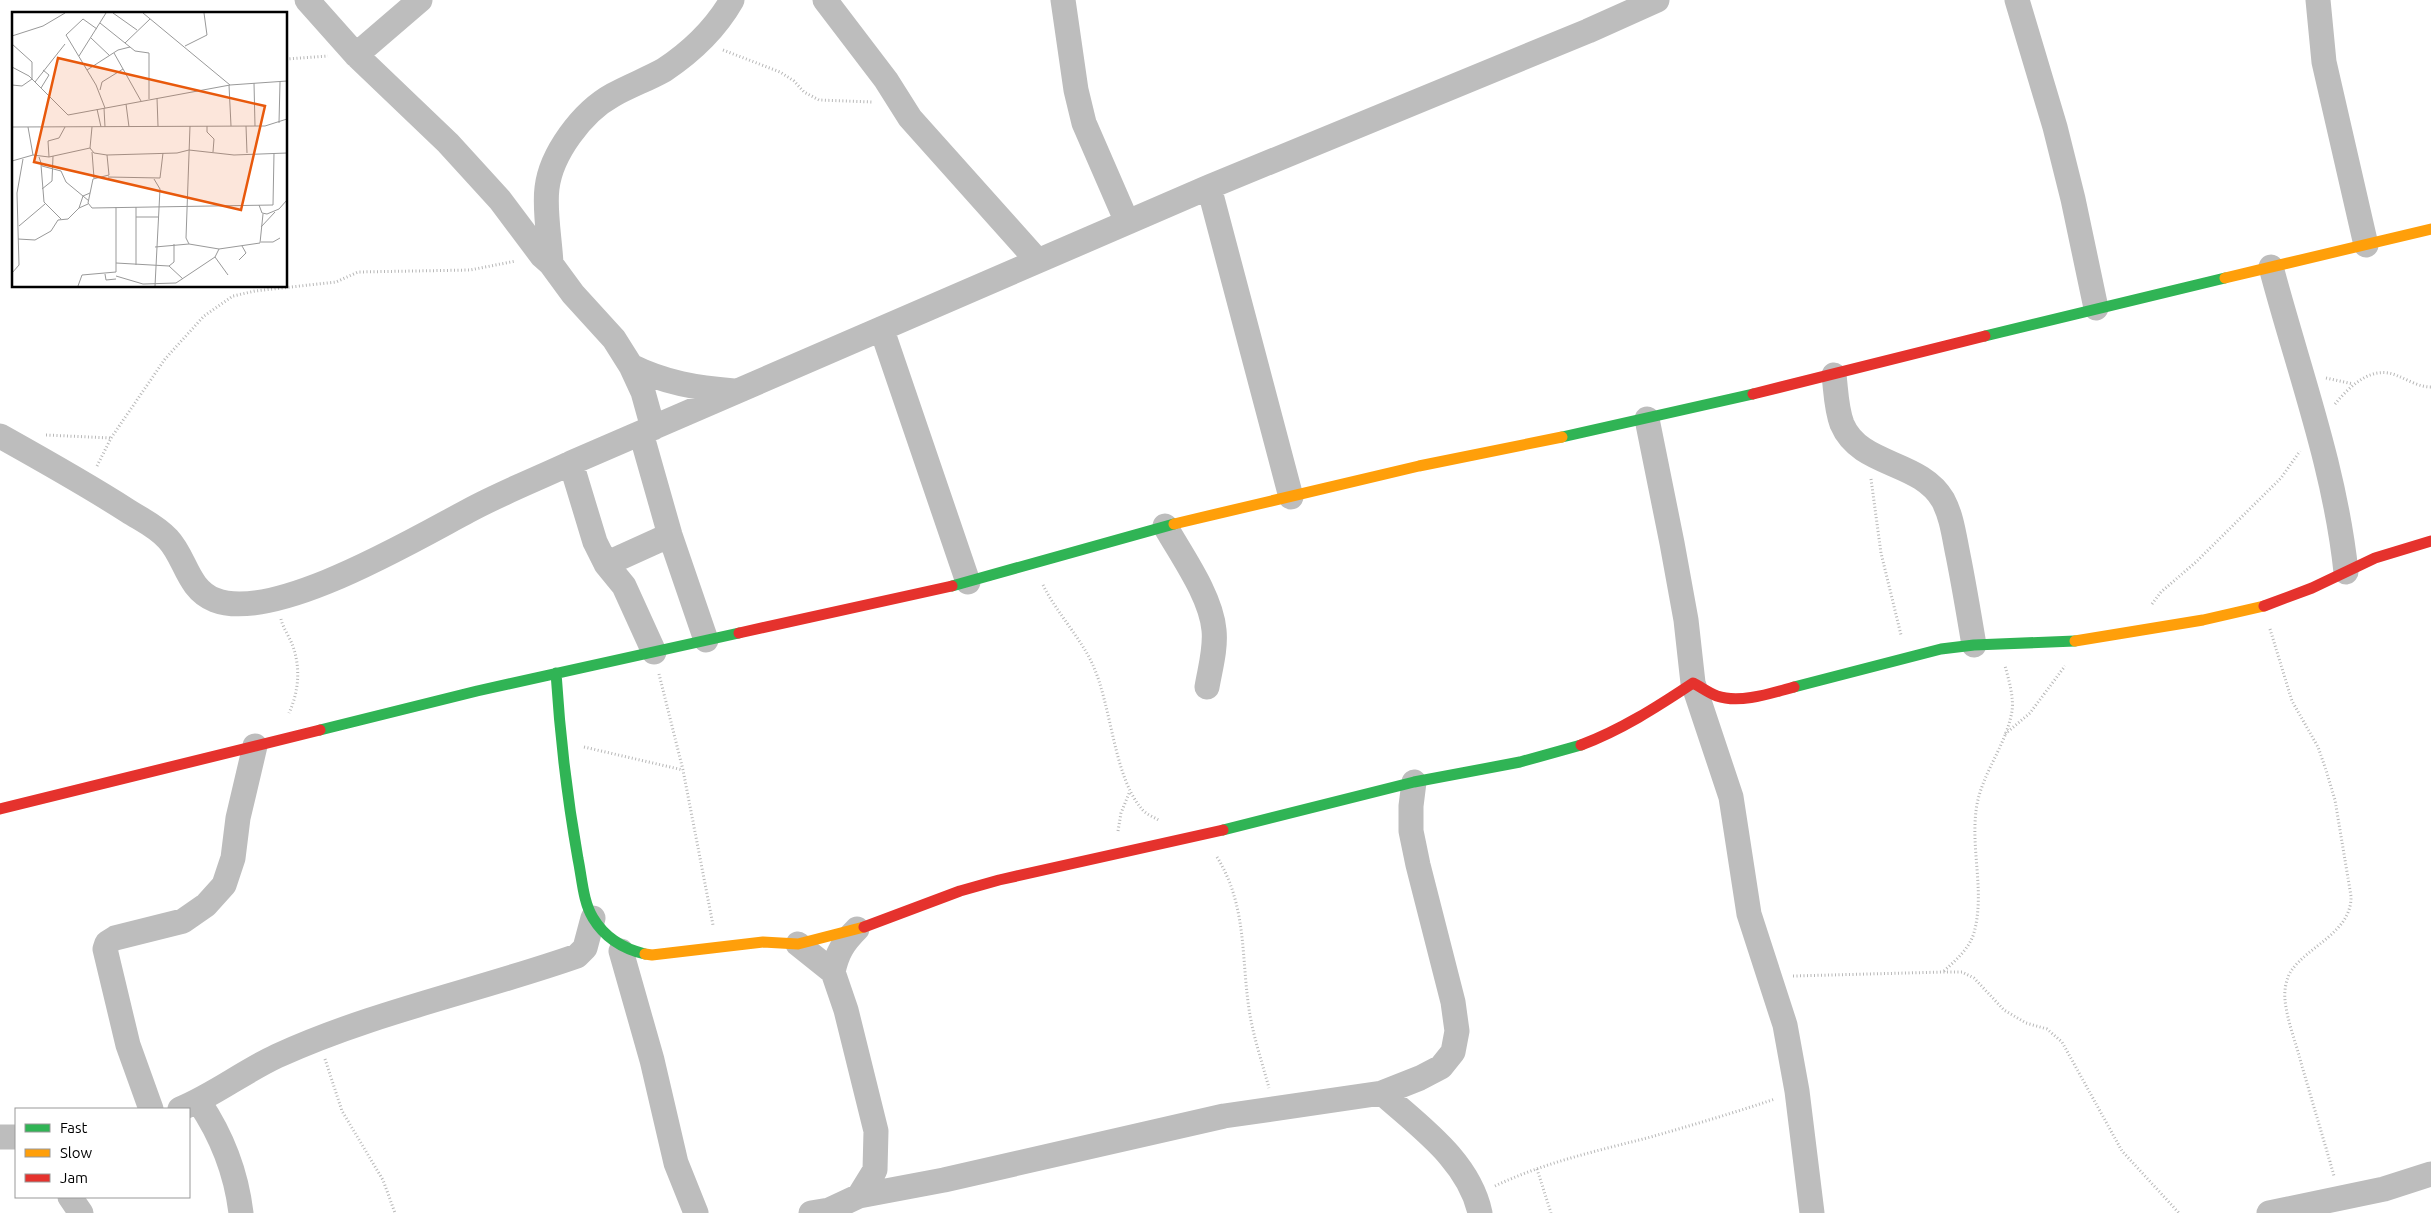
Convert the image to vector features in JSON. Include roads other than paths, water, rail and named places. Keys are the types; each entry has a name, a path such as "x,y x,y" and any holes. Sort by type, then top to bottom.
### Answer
{"street":[{"path":"307,0 354,52 448,143 500,200 573,294 614,340 631,366 643,392 647,431 670,535 706,640"},
{"path":"354,52 420,0"},
{"path":"547,260 546,190 557,153 588,116 610,96 664,69 701,40 723,16 732,0"},
{"path":"825,0 886,80 910,118 1038,260"},
{"path":"1063,0 1076,90 1084,123 1127,222"},
{"path":"0,436 88,485 159,529 175,546 195,587 215,600 238,604 290,594 340,577 381,558 470,510 571,462 882,330 1038,260 1209,187 1588,31 1657,0"},
{"path":"2017,0 2055,127 2073,199 2096,308"},
{"path":"2318,0 2324,62 2366,245"},
{"path":"1209,187 1261,391 1291,496"},
{"path":"0,809 556,673 968,582 1165,526 1419,466 1647,419 1834,375 2096,308 2431,229"},
{"path":"2271,267 2318,426 2341,525 2346,572"},
{"path":"882,330 968,582"},
{"path":"631,366 654,378 678,385 736,392"},
{"path":"1834,375 1843,424 1852,441 1867,452 1913,472 1931,485 1942,499 1951,520 1974,645"},
{"path":"1647,419 1678,572 1692,683 1731,797 1749,914 1786,1025 1797,1091 1812,1213"},
{"path":"571,462 595,542 606,564 624,586 654,652"},
{"path":"1165,526 1207,605 1214,630 1214,648 1206,687"},
{"path":"606,564 670,535"},
{"path":"1692,683 1718,696 1732,698 1766,694 1907,657 1974,645 2080,640 2203,620 2264,606 2312,588 2375,558 2431,541"},
{"path":"556,673 560,740 573,836 585,895 593,918 626,951 676,1163 696,1213"},
{"path":"241,1213 238,1188 228,1155 214,1125 189,1105 276,1056 320,1039 408,1007 577,956 626,951 652,955 763,942 798,944 857,929 960,891 1115,854 1197,837 1414,782 1520,762 1571,749 1605,736 1639,718 1692,683"},
{"path":"151,1108 128,1045 105,949 107,943 115,938 182,921 206,905 224,885 233,858 238,818 265,743"},
{"path":"811,1213 829,1210 859,1196 944,1180 1224,1116 1382,1092 1420,1078 1442,1067 1453,1052 1457,1031 1453,1002 1411,831 1411,806 1414,782"},
{"path":"577,956 585,948 593,918"},
{"path":"857,929 843,943 837,954 833,972 846,1010 876,1131 875,1170 859,1196"},
{"path":"798,944 833,972"},
{"path":"1382,1092 1462,1168 1478,1204"},
{"path":"0,1137 15,1137"},
{"path":"2269,1213 2384,1189 2431,1174"},
{"path":"71,1198 81,1213"}]}
